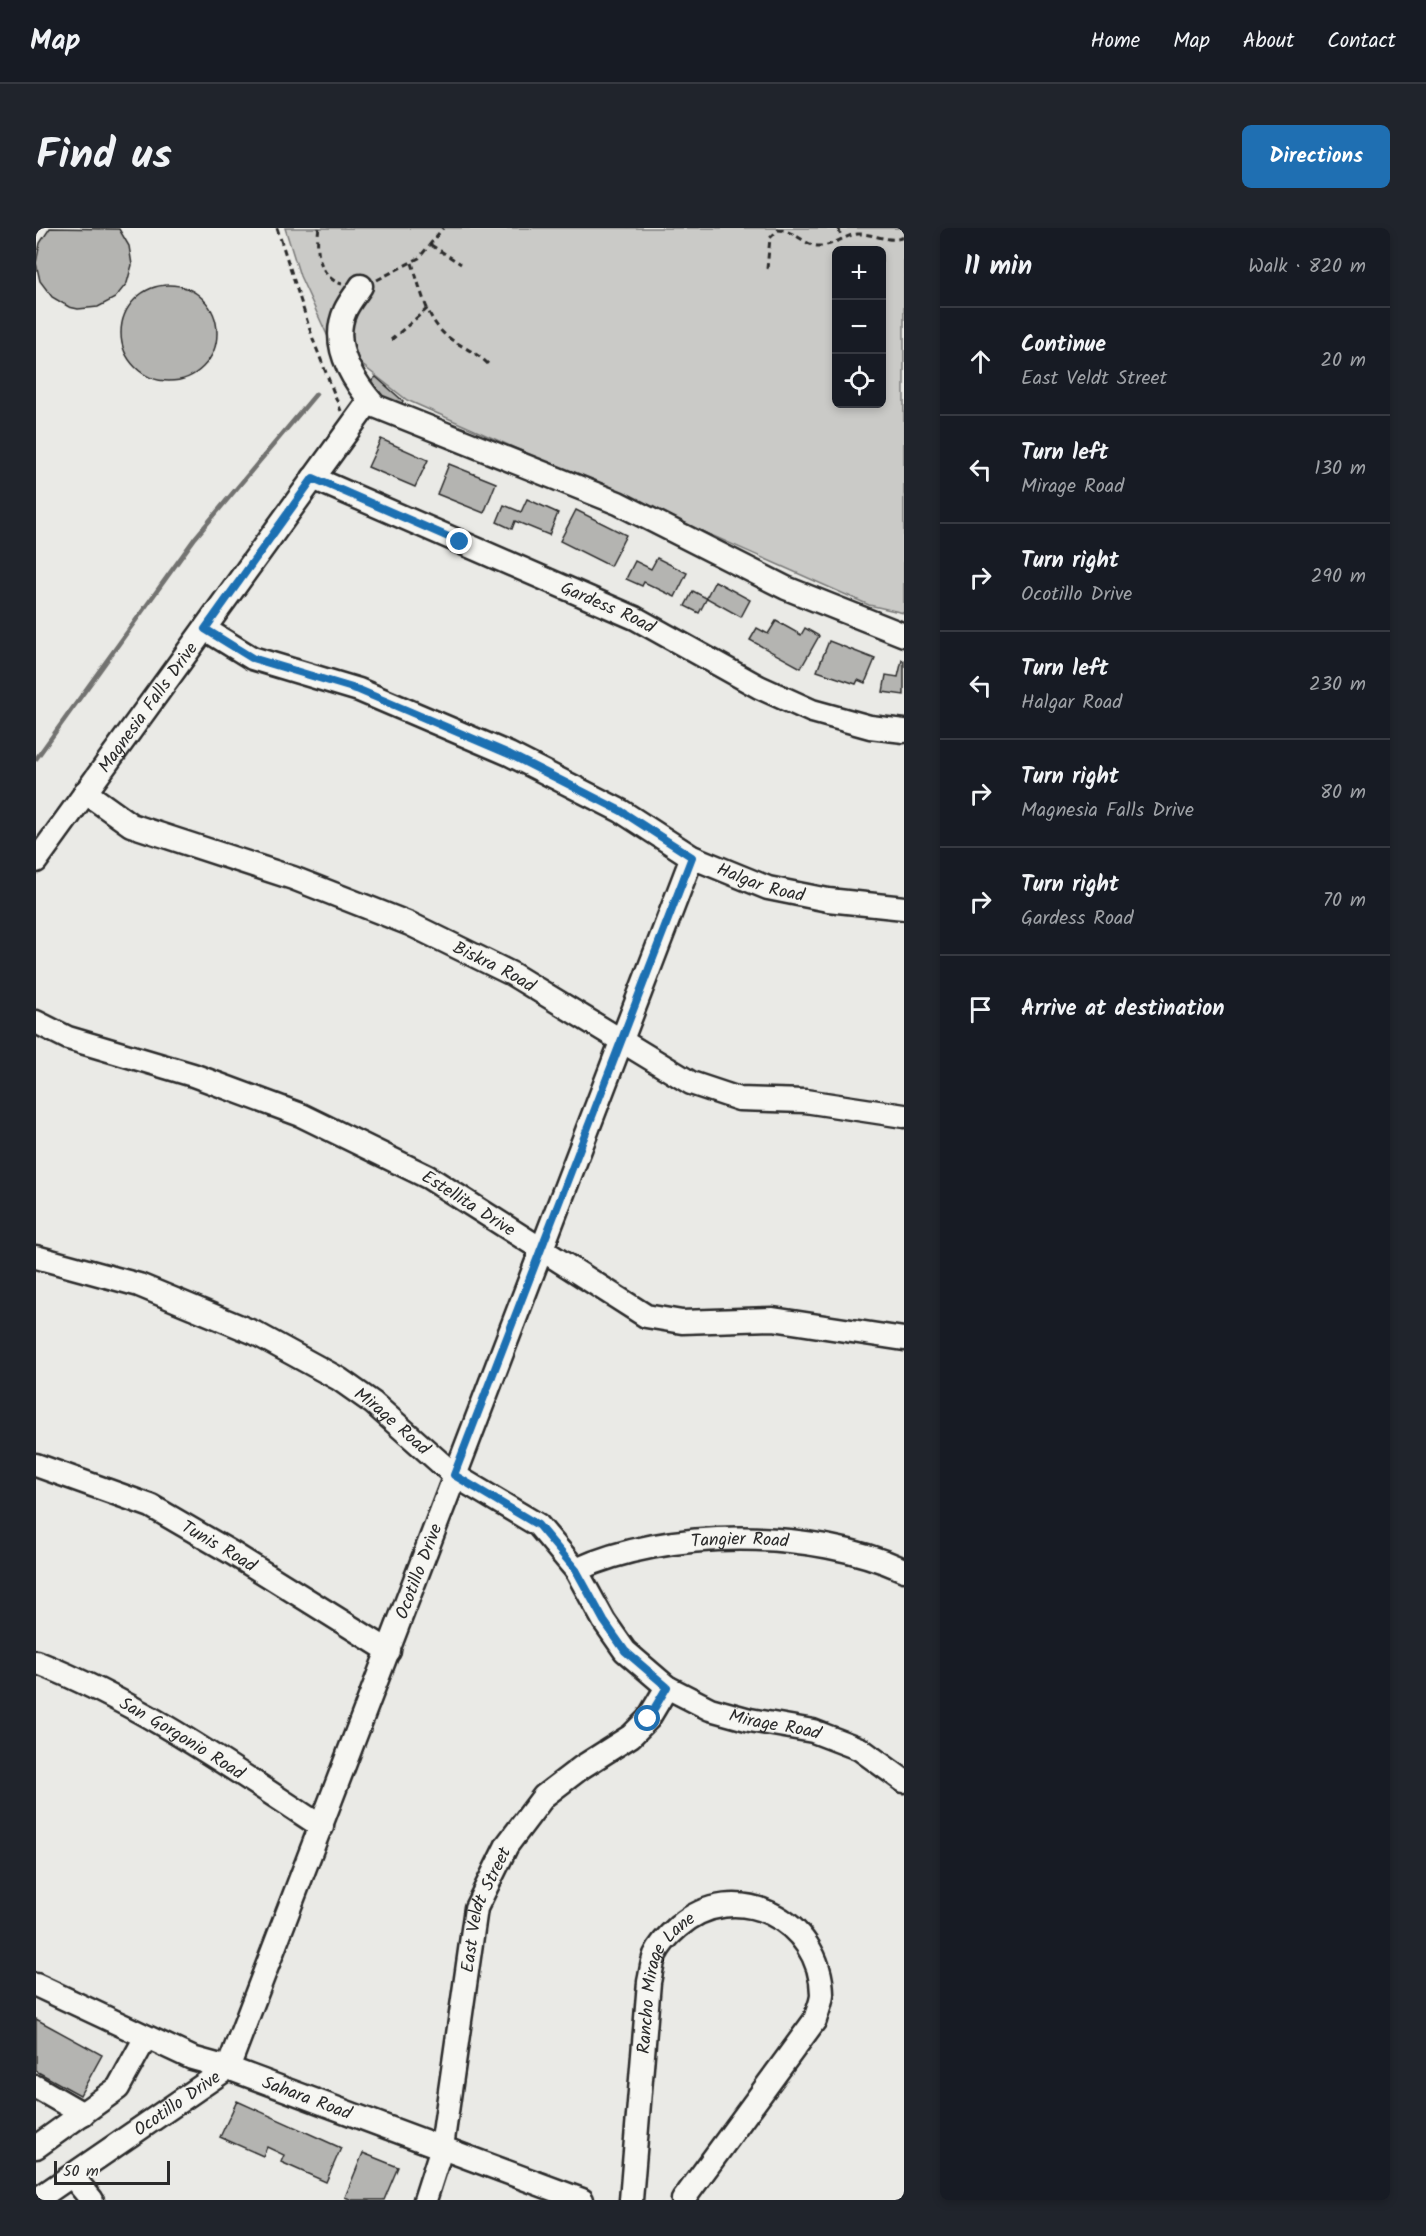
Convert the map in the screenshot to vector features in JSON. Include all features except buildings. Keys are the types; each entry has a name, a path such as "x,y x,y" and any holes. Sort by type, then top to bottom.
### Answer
{"street":[{"path":"361,286 345,312 339,335 345,359 359,388 375,406 618,503 786,588 904,635"},
{"name":"Magnesia Falls Drive","path":"36,861 365,407"},
{"name":"Gardess Road","path":"313,478 635,618 759,687 812,711 870,727 904,731"},
{"name":"Halgar Road","path":"205,629 252,658 359,690 509,754 621,811 692,857 768,888 828,900 904,908"},
{"name":"Biskra Road","path":"85,792 131,825 293,879 410,924 512,974 691,1083 739,1100 805,1101 904,1116"},
{"name":"Ocotillo Drive","path":"37,2198 228,2068 692,857"},
{"name":"Estellita Drive","path":"36,1022 68,1038 193,1075 301,1115 428,1178 646,1316 682,1322 773,1319 904,1340"},
{"name":"Mirage Road","path":"36,1257 139,1285 255,1333 339,1379 365,1397 454,1475 538,1525 576,1570 604,1621 625,1651 667,1687 710,1709 750,1720 813,1731 860,1749 904,1781"},
{"name":"Tunis Road","path":"36,1465 151,1506 232,1553 389,1651"},
{"name":"Tangier Road","path":"576,1570 608,1555 687,1539 790,1540 881,1559 904,1570"},
{"name":"San Gorgonio Road","path":"36,1662 73,1676 162,1722 321,1827"},
{"name":"East Veldt Street","path":"425,2200 442,2147 476,1908 507,1845 544,1796 582,1767 631,1736 648,1719 667,1687"},
{"name":"Rancho Mirage Lane","path":"631,2200 649,1982 656,1955 669,1935 692,1914 718,1905 750,1905 780,1917 804,1940 818,1969 822,1996 814,2020 683,2200"},
{"name":"Sahara Road","path":"36,1985 192,2058 228,2068 582,2200"},
{"path":"36,2147 118,2088 146,2037"},
{"path":"36,2087 83,2114"},
{"path":"72,2176 91,2200"}],"path":[{"path":"278,228 314,342 348,430"},
{"path":"319,228 318,247 327,277 339,284 361,286 412,263 431,245 444,228"},
{"path":"838,228 841,241"},
{"path":"767,269 770,238 778,230 785,230 816,246 841,241 855,234 895,240 904,237"},
{"path":"431,245 461,264"},
{"path":"412,263 436,324 446,334 474,351 490,366"},
{"path":"391,340 428,308"}],"shaded area":[{"path":"285,228 904,228 904,613 869,605 407,400 329,339 300,276"}],"waterway":[{"path":"36,759 195,538 316,394"}],"route":[{"path":"460,542 313,478 205,629 252,658 359,690 509,754 621,811 692,857 454,1475 538,1525 576,1570 604,1621 625,1651 667,1687 648,1719"}]}
